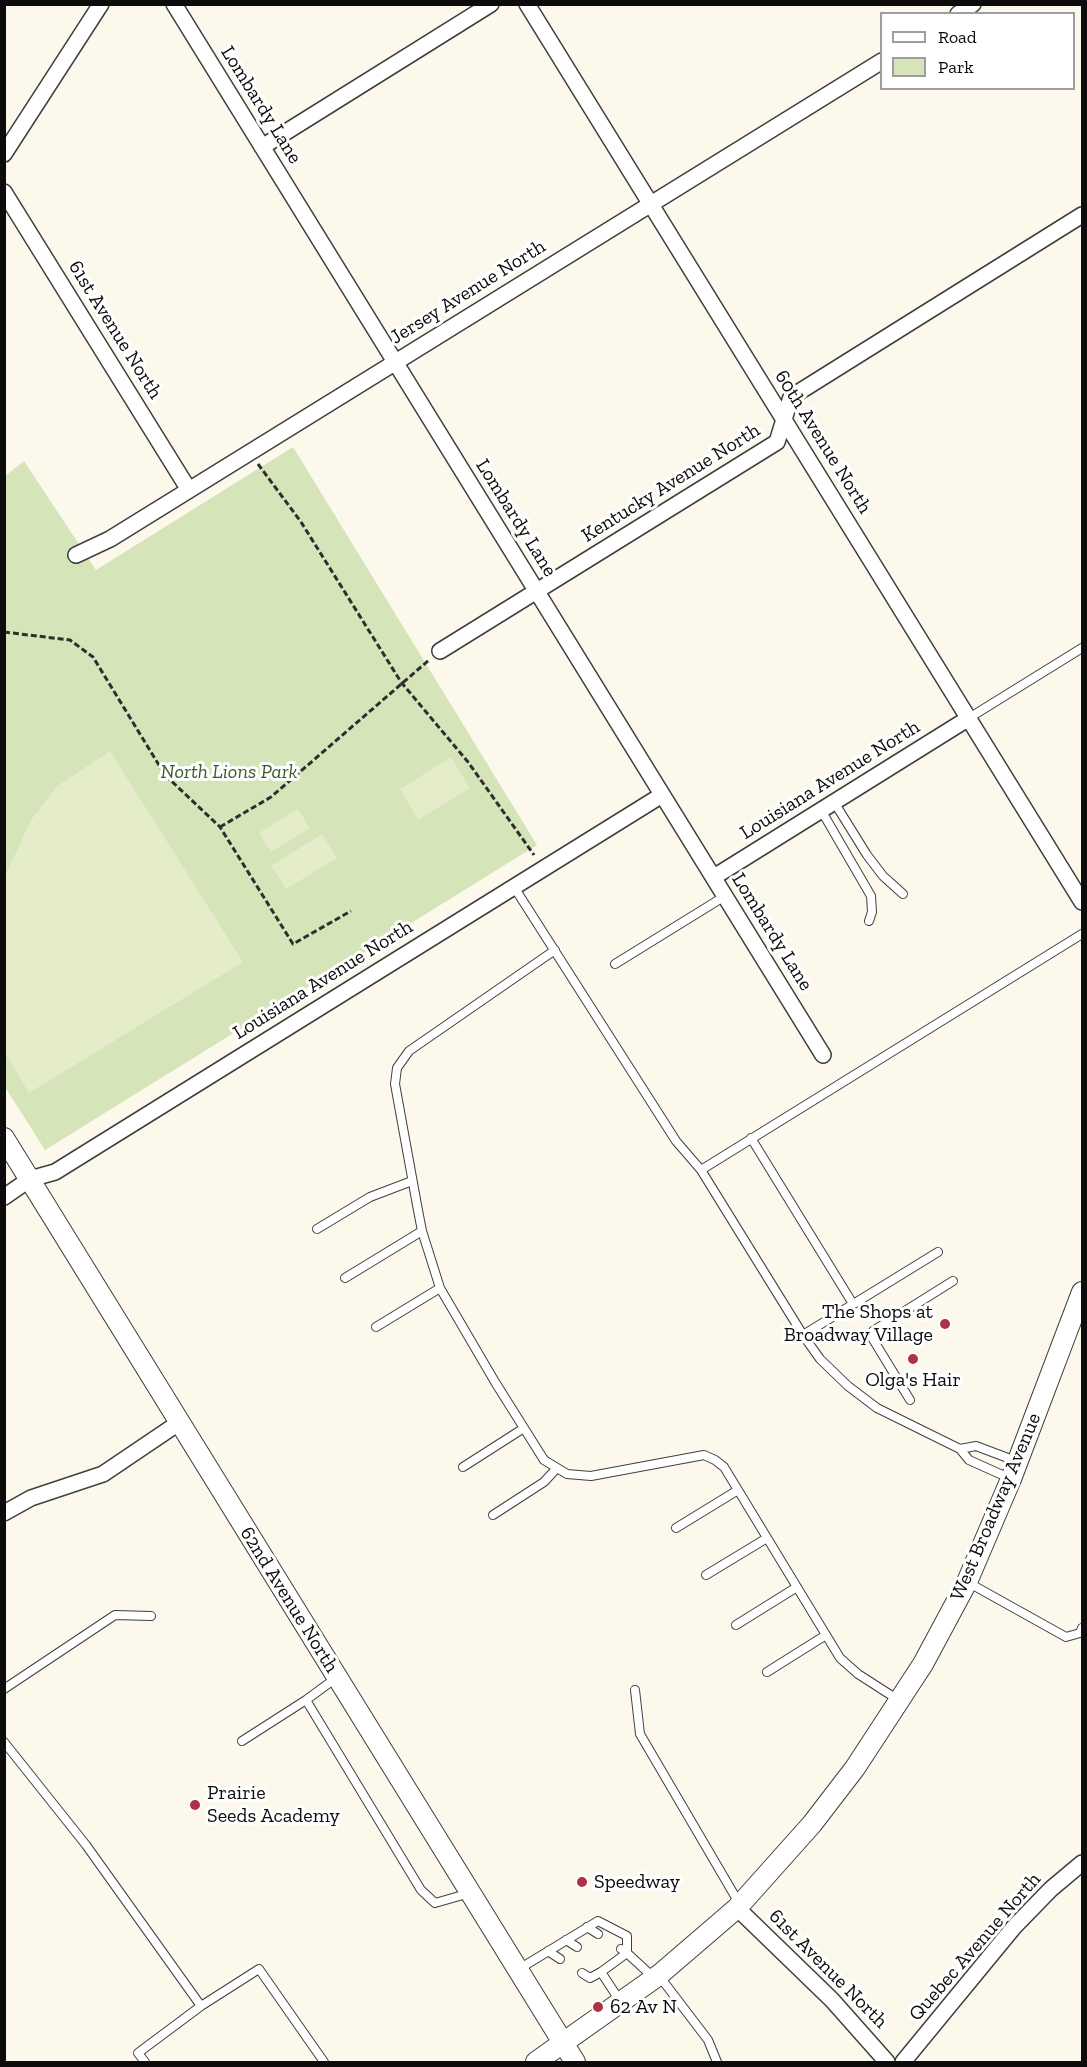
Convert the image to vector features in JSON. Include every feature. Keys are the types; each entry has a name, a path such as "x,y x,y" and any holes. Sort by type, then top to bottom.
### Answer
{"street":[{"path":"4,154 101,4"},
{"name":"Lombardy Lane","path":"174,4 823,1054"},
{"path":"262,147 491,4"},
{"name":"60th Avenue North","path":"527,4 1083,902"},
{"name":"Jersey Avenue North","path":"76,555 110,539 880,62"},
{"name":"61st Avenue North","path":"4,192 189,490"},
{"name":"Kentucky Avenue North","path":"440,651 777,442 791,397 1083,215"},
{"name":"Louisiana Avenue North","path":"714,877 969,718"},
{"name":"Louisiana Avenue North","path":"4,1197 30,1179 55,1172 662,795"},
{"name":"62nd Avenue North","path":"4,1138 576,2062"},
{"name":"West Broadway Avenue","path":"536,2062 656,1977 738,1906 812,1824 900,1701 967,1582 1014,1470 1083,1292"},
{"path":"4,1514 31,1498 67,1488 103,1474 180,1422"},
{"name":"Quebec Avenue North","path":"903,2062 1014,1927 1051,1889 1083,1863"},
{"name":"61st Avenue North","path":"738,1906 832,2000 887,2062"}],"lane":[{"path":"969,718 1083,648"},
{"path":"827,806 883,876 903,894"},
{"path":"827,806 871,896 872,912 869,921"},
{"path":"514,887 676,1141 701,1170 820,1359 848,1386 877,1408 960,1449 969,1460 1014,1470"},
{"path":"615,964 725,896"},
{"path":"701,1170 1083,934"},
{"path":"555,950 409,1051 397,1068 395,1084 412,1181 422,1231 440,1288 544,1460 567,1474 591,1476 704,1455 724,1467 840,1658 858,1674 900,1701"},
{"path":"751,1138 853,1304"},
{"path":"317,1229 370,1197 412,1181"},
{"path":"345,1278 422,1231"},
{"path":"803,1335 938,1252"},
{"path":"910,1400 871,1336 873,1331 953,1281"},
{"path":"376,1327 440,1288"},
{"path":"463,1467 524,1428"},
{"path":"960,1449 976,1446 1014,1470"},
{"path":"493,1515 544,1482 556,1469"},
{"path":"676,1528 738,1490"},
{"path":"706,1575 767,1538"},
{"path":"967,1582 1066,1637 1080,1633 1083,1628"},
{"path":"736,1625 797,1587"},
{"path":"4,1689 115,1615 152,1616"},
{"path":"766,1672 826,1635"},
{"path":"242,1741 337,1677"},
{"path":"635,1690 640,1734 738,1906"},
{"path":"306,1700 422,1890 435,1904 470,1893"},
{"path":"4,1742 86,1845 201,2006"},
{"path":"518,1970 598,1921 627,1936 624,1951 604,1969 590,1978 582,1973"},
{"path":"587,1927 598,1934"},
{"path":"567,1940 577,1947"},
{"path":"548,1951 560,1959"},
{"path":"624,1951 656,1977 708,2040 717,2062"},
{"path":"600,1962 621,2002"},
{"path":"145,2062 138,2053 201,2006 259,1969 324,2062"}],"path":[{"path":"250,452 301,522 401,682 468,762 512,822 542,870"},
{"path":"4,632 53,636 82,647 93,657 165,775 220,827 293,944 351,911"},
{"path":"220,827 271,797 313,763 401,682 440,651"}],"green space":[{"name":"North Lions Park","path":"293,447 537,845 45,1150 5,1087 5,476 24,461 96,570"},
{"path":"110,751 243,962 29,1093 5,1053 5,876 31,820 57,786"},
{"path":"451,757 470,788 418,820 400,789"},
{"path":"298,809 310,828 271,852 259,833"},
{"path":"322,834 337,858 286,889 271,866"}],"place":[{"name":"The Shops at Broadway Village","path":"945,1324"},
{"name":"Olga's Hair","path":"913,1359"},
{"name":"Prairie Seeds Academy","path":"195,1805"},
{"name":"Speedway","path":"582,1882"},
{"name":"62 Av N","path":"598,2007"}]}
